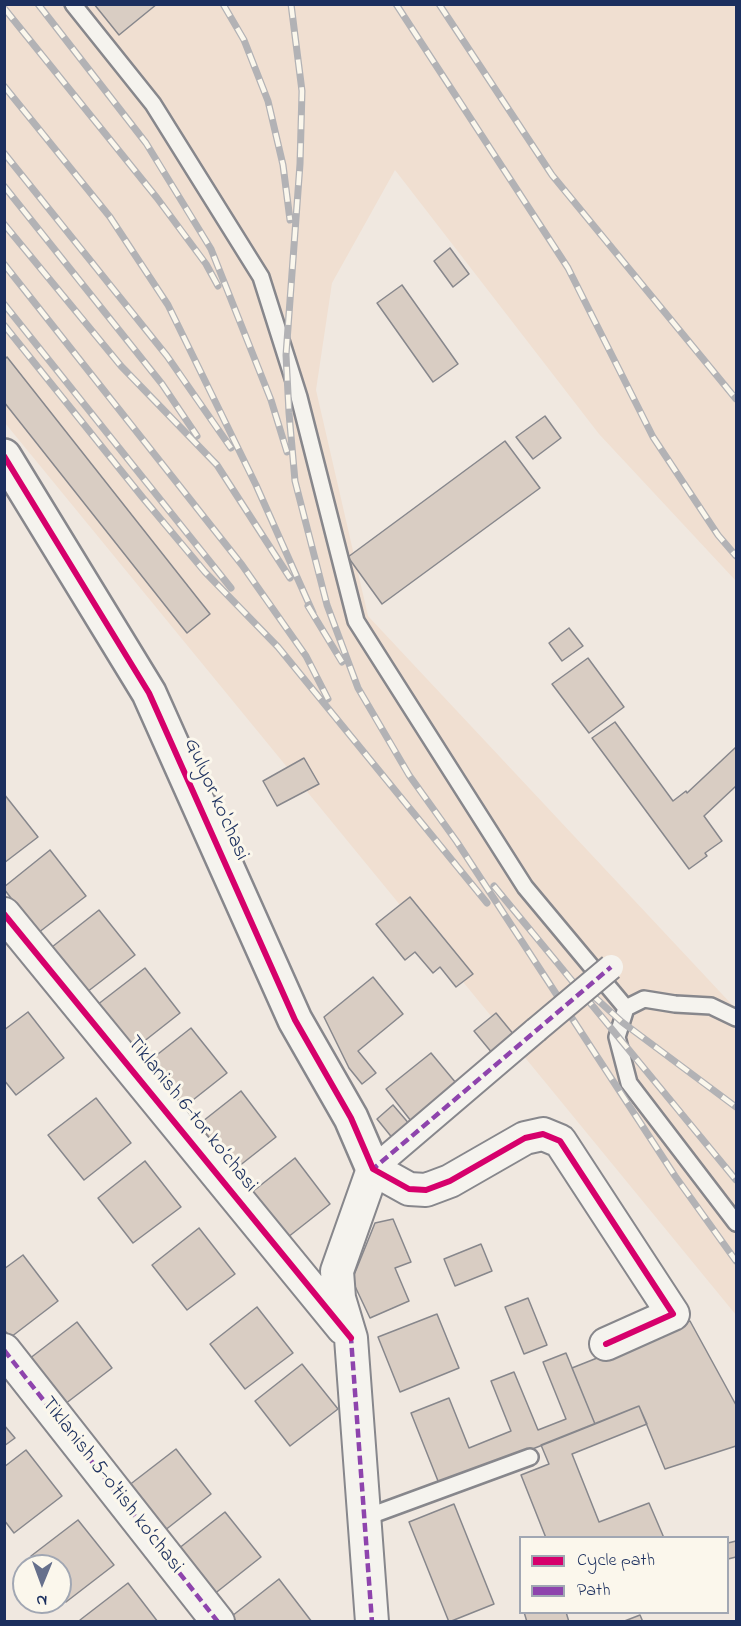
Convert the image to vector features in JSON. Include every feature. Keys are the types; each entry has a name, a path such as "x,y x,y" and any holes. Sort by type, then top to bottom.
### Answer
{"street":[{"name":"Gulyor ko'chasi","path":"4,456 149,693 295,1020 351,1118 373,1169"},
{"name":"Tiklanish 6-tor ko‘chasi","path":"4,914 351,1338"},
{"path":"372,1622 351,1338 339,1298 337,1271 373,1169 611,967"},
{"path":"373,1169 409,1189 426,1190 450,1181 525,1138 543,1134 560,1141 673,1314 606,1344"},
{"name":"Tiklanish 5-o'tish ko‘chasi","path":"4,1350 218,1622"}],"lane":[{"path":"74,4 153,104 261,278 299,397 357,621 525,886 626,1008"},
{"path":"736,1018 711,1006 644,999 626,1008 617,1037 629,1083 736,1223"},
{"path":"364,1518 530,1457"}],"shaded area":[{"path":"4,5 736,5 736,581 599,434 395,170 332,283 316,390 368,616 736,1009 736,1315 5,423"}],"building":[{"path":"94,4 157,4 119,35"},
{"path":"450,248 469,274 453,287 434,261"},
{"path":"402,285 458,364 433,382 377,303"},
{"path":"7,357 210,614 187,633 4,402 4,360"},
{"path":"545,416 561,438 533,459 516,437"},
{"path":"505,441 540,488 382,604 348,557"},
{"path":"569,628 583,646 562,661 549,643"},
{"path":"588,658 624,707 589,733 552,684"},
{"path":"615,722 673,801 686,791 687,793 736,747 736,786 704,816 722,841 705,853 707,856 689,869 592,738"},
{"path":"304,758 319,784 277,806 263,781"},
{"path":"4,794 38,837 4,863"},
{"path":"50,850 86,896 38,933 4,887"},
{"path":"410,897 473,974 456,987 440,967 433,973 415,952 405,960 376,924"},
{"path":"99,910 135,955 87,992 52,947"},
{"path":"145,968 180,1013 133,1050 97,1005"},
{"path":"373,977 403,1014 358,1051 376,1073 362,1084 349,1068 324,1017"},
{"path":"28,1012 64,1058 16,1095 4,1080 4,1030"},
{"path":"496,1013 519,1041 497,1059 474,1031"},
{"path":"191,1028 227,1073 179,1111 144,1065"},
{"path":"431,1053 461,1089 415,1126 386,1089"},
{"path":"241,1091 276,1137 229,1174 193,1129"},
{"path":"96,1098 131,1143 84,1180 48,1135"},
{"path":"393,1105 411,1126 394,1140 377,1119"},
{"path":"295,1158 330,1204 283,1241 247,1196"},
{"path":"145,1161 181,1207 133,1243 98,1198"},
{"path":"393,1219 411,1262 395,1268 409,1301 370,1318 352,1280 375,1223"},
{"path":"199,1228 235,1274 187,1310 152,1265"},
{"path":"481,1244 492,1271 455,1286 444,1259"},
{"path":"23,1255 58,1301 11,1337 4,1330 4,1269"},
{"path":"528,1298 547,1345 524,1354 505,1307"},
{"path":"257,1307 293,1353 245,1389 210,1344"},
{"path":"437,1314 459,1368 400,1392 378,1337"},
{"path":"690,1321 736,1405 736,1446 665,1469 639,1406 595,1424 572,1368"},
{"path":"77,1322 112,1368 65,1404 29,1359"},
{"path":"566,1353 595,1424 440,1486 411,1413 449,1398 469,1448 511,1431 491,1381 514,1372 538,1430 566,1419 543,1362"},
{"path":"302,1364 338,1409 290,1446 255,1401"},
{"path":"639,1406 647,1424 572,1454 599,1522 649,1503 663,1536 545,1536 521,1475 549,1464 541,1445"},
{"path":"4,1425 15,1438 4,1446"},
{"path":"176,1449 211,1494 164,1531 128,1486"},
{"path":"26,1450 62,1496 14,1533 4,1520 4,1467"},
{"path":"454,1504 494,1604 449,1622 409,1522"},
{"path":"225,1512 261,1557 213,1595 178,1549"},
{"path":"78,1520 114,1565 72,1597 72,1554 34,1554"},
{"path":"736,1541 736,1557 729,1559 729,1543"},
{"path":"279,1579 312,1622 236,1622 232,1616"},
{"path":"128,1583 158,1622 81,1622 80,1620"},
{"path":"525,1614 567,1614 569,1622 527,1622"},
{"path":"640,1615 643,1622 622,1622"}],"railway":[{"path":"38,4 146,143 211,249 271,400 287,452"},
{"path":"223,4 244,40 268,101 283,165 290,220"},
{"path":"291,4 302,91 300,164 286,355 289,413 295,481 327,605 358,688 409,775 457,842 675,1176 736,1261"},
{"path":"396,4 568,268 653,437 718,535 736,556"},
{"path":"439,4 552,175 736,399"},
{"path":"4,8 157,198 206,264 218,286"},
{"path":"4,86 110,217 168,305 256,485 313,613"},
{"path":"4,153 167,356 231,448"},
{"path":"4,186 162,384 197,436"},
{"path":"4,224 121,366 217,465 290,578"},
{"path":"4,264 242,565 306,656 328,699"},
{"path":"4,304 231,588"},
{"path":"4,325 143,498 205,572 278,647 487,903"},
{"path":"308,606 342,662"},
{"path":"494,886 736,1180"},
{"path":"590,993 622,1022 736,1107"}],"marked path":[{"path":"376,1170 373,1169 611,967"},
{"path":"349,1335 372,1622"},
{"path":"4,1350 218,1622"}],"cycle path":[{"path":"4,456 149,693 295,1020 351,1118 373,1169 409,1189 426,1190 450,1181 525,1138 543,1134 560,1141 673,1314 606,1344"},
{"path":"4,914 351,1338"}]}
